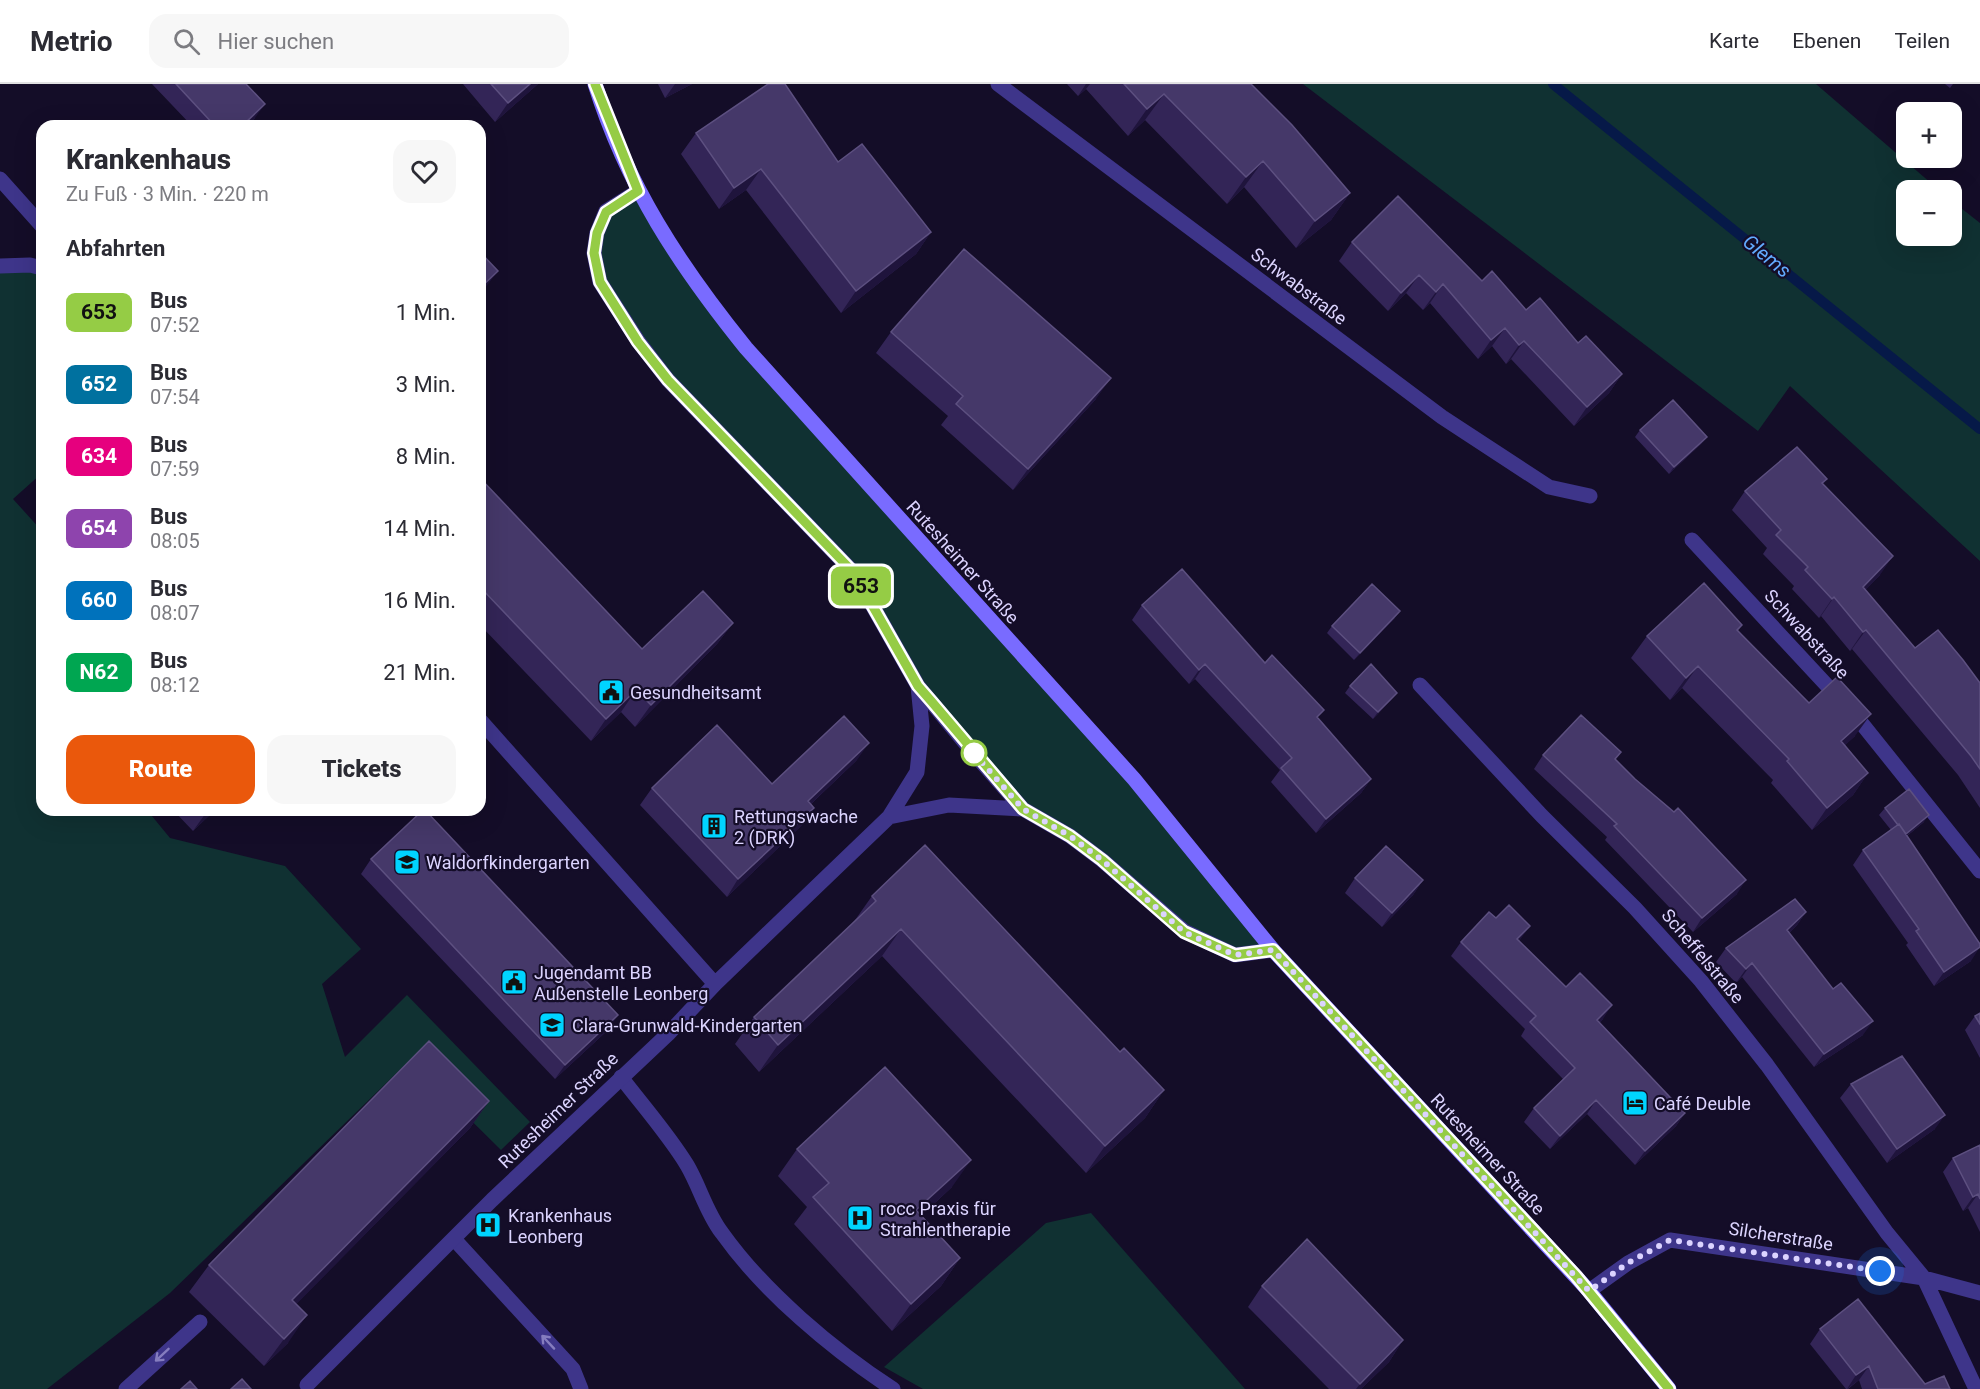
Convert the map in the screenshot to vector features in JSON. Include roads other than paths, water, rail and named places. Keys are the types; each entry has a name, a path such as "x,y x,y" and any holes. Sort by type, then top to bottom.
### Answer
{"street":[{"name":"Rutesheimer Straße","path":"595,84 638,191 699,289 746,348 1134,779 1273,950 1589,1291 1669,1389"},
{"name":"Schwabstraße","path":"998,84 1442,417 1550,487 1590,496"},
{"path":"0,179 36,219"},
{"name":"Rutesheimer Straße","path":"638,191 606,212 597,233 594,253 600,282 638,342 668,380 854,573 918,686 1023,809 1070,836 1102,860 1184,932 1235,955 1273,950"},
{"path":"0,266 36,266"},
{"name":"Schwabstraße","path":"1692,540 1859,720 1980,870"},
{"name":"Rutesheimer Straße","path":"305,1387 454,1239 668,1034 715,984 889,817 917,772 922,726 918,686"},
{"name":"Scheffelstraße","path":"1420,686 1542,816 1635,908 1701,981 1767,1065 1887,1233 1924,1278 1976,1389"},
{"path":"486,727 715,984"},
{"name":"Rutesheimer Straße","path":"889,817 949,805 1023,809"},
{"path":"621,1077 687,1165 710,1216 723,1236 808,1325 842,1354 893,1389"},
{"path":"454,1239 573,1369 581,1389"},
{"name":"Silcherstraße","path":"1589,1291 1628,1263 1670,1240 1924,1278 1980,1293"},
{"path":"126,1389 200,1322"}],"waterway":[{"name":"Glems","path":"1553,84 1980,429"}],"place":[{"name":"Gesundheitsamt","path":"611,692"},
{"name":"Rettungswache 2 (DRK)","path":"714,826"},
{"name":"Waldorfkindergarten","path":"407,862"},
{"name":"Jugendamt BB Außenstelle Leonberg","path":"514,982"},
{"name":"Clara-Grunwald-Kindergarten","path":"552,1025"},
{"name":"Café Deuble","path":"1635,1103"},
{"name":"rocc Praxis für Strahlentherapie","path":"860,1218"},
{"name":"Krankenhaus Leonberg","path":"488,1225"}]}
